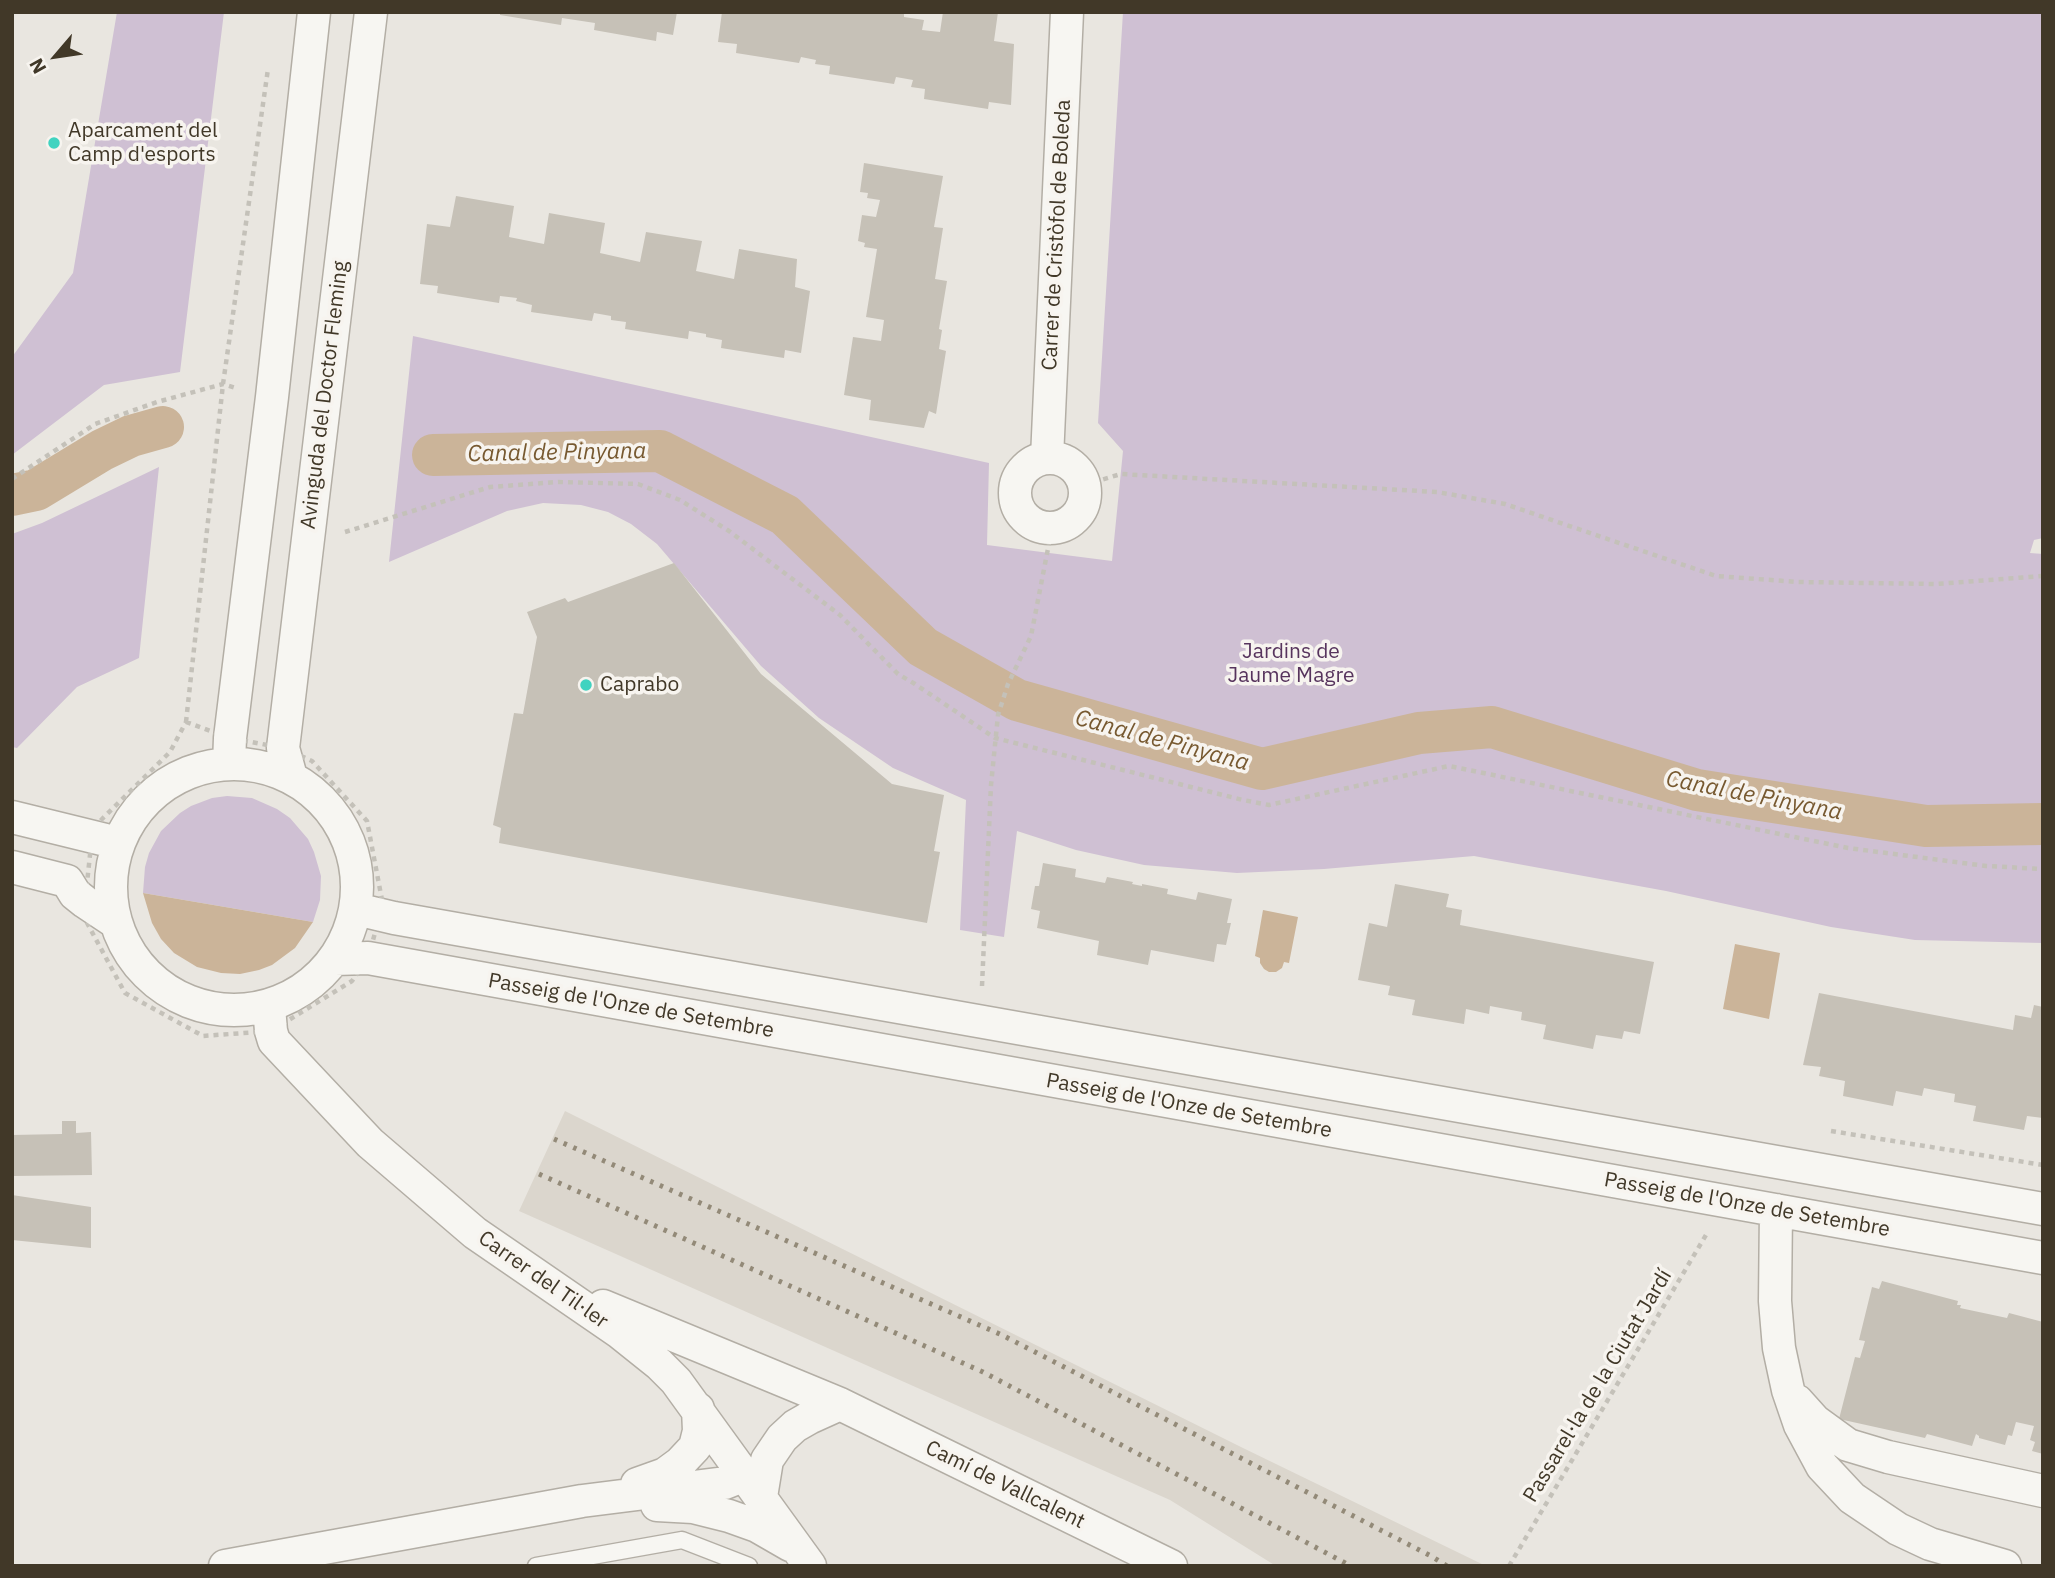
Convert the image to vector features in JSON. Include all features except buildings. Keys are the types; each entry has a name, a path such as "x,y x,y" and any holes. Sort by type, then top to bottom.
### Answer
{"street":[{"path":"229,751 272,397 314,12"},
{"name":"Avinguda del Doctor Fleming","path":"287,763 309,531 371,12"},
{"name":"Carrer de Cristòfol de Boleda","path":"1047,458 1067,12"},
{"path":"1060,459 1080,474 1084,485 1081,509 1074,519 1063,526 1040,527 1029,521 1016,504 1015,493 1021,472 1037,460 1060,459"},
{"path":"229,751 261,766 287,763 322,800 345,832 368,912"},
{"path":"105,840 162,786 229,751"},
{"path":"12,817 105,840"},
{"path":"105,840 115,922 132,957 158,985 192,1004 270,1019 306,989 335,959 349,935 368,912"},
{"path":"12,867 67,881 75,894 115,922"},
{"path":"368,912 2043,1209"},
{"name":"Passeig de l'Onze de Setembre","path":"335,959 368,958 2043,1258"},
{"name":"Carrer del Til·ler","path":"270,1019 274,1041 370,1143 475,1233 620,1332 676,1381 804,1557"},
{"path":"1776,1210 1775,1301 1779,1348 1788,1390 1800,1425 1822,1466 1852,1498 1898,1529 1930,1544 2006,1566"},
{"name":"Camí de Vallcalent","path":"559,1290 617,1311 840,1404 1171,1566"},
{"path":"1788,1390 1815,1421 1848,1445 1888,1457 2043,1491"},
{"path":"225,1566 582,1501 725,1483 753,1486 782,1438 795,1426 840,1404"},
{"path":"582,1501 648,1481 680,1464 695,1447 699,1431 698,1409"},
{"path":"582,1501 693,1507 729,1516 757,1526 804,1557"}],"lane":[{"path":"536,1566 682,1540 749,1566"}],"path":[{"path":"186,722 229,751 287,763 312,761 367,821 382,900 368,912 368,958 352,981 270,1019 203,1036 125,993 86,921 85,902 105,840 96,825 170,752 186,722 223,384 268,67"},
{"path":"12,479 95,424 157,402 223,384 272,397"},
{"path":"1084,485 1121,474 1437,492 1504,504 1716,576 1798,582 1936,584 2043,576"},
{"path":"309,531 338,534 490,487 558,482 638,484 680,500 729,531 840,615 898,674 995,738 1269,805 1449,766 1848,848 1986,866 2043,869"},
{"path":"982,997 998,715 1008,684 1031,636 1052,528"},
{"name":"Passarel·la de la Ciutat Jardí","path":"1509,1566 1706,1236 1708,1228"}],"shaded area":[{"path":"143,893 313,922 295,948 272,965 240,974 221,973 197,967 174,953 161,939 152,923"},
{"path":"1263,910 1298,917 1289,963 1284,962 1282,968 1276,972 1264,969 1260,958 1255,956"},
{"path":"1735,944 1780,953 1769,1019 1723,1009"},
{"path":"565,1111 1486,1566 1276,1566 1170,1500 519,1211"}],"green space":[{"path":"117,12 224,12 180,372 104,385 12,455 12,357 73,273"},
{"name":"Jardins de Jaume Magre","path":"1123,12 2043,12 2043,538 2034,540 2030,553 2043,554 2043,943 1915,940 1831,927 1666,891 1474,856 1324,869 1237,873 1144,865 1076,850 1017,831 1004,937 960,930 966,800 893,768 819,718 761,666 657,544 631,524 608,512 581,505 543,503 507,511 389,562 413,336 989,463 987,545 1112,561 1123,451 1098,423"},
{"path":"159,467 139,658 77,687 17,748 12,747 12,534 42,523"},
{"path":"227,796 252,798 277,809 290,818 308,839 321,876 320,900 313,922 143,893 149,853 161,831 191,806"}],"waterway":[{"name":"Canal de Pinyana","path":"12,495 36,490 102,450 131,436 163,427"},
{"name":"Canal de Pinyana","path":"433,455 660,451 785,515 923,647 1017,700 1262,769 1419,733 1492,727 1697,790 1926,826 2043,824"}],"railway":[{"path":"554,1139 1002,1335 1447,1566"},
{"path":"539,1174 983,1372 1351,1566"}],"place":[{"name":"Aparcament del Camp d'esports","path":"54,143"},
{"name":"Caprabo","path":"586,685"}]}
